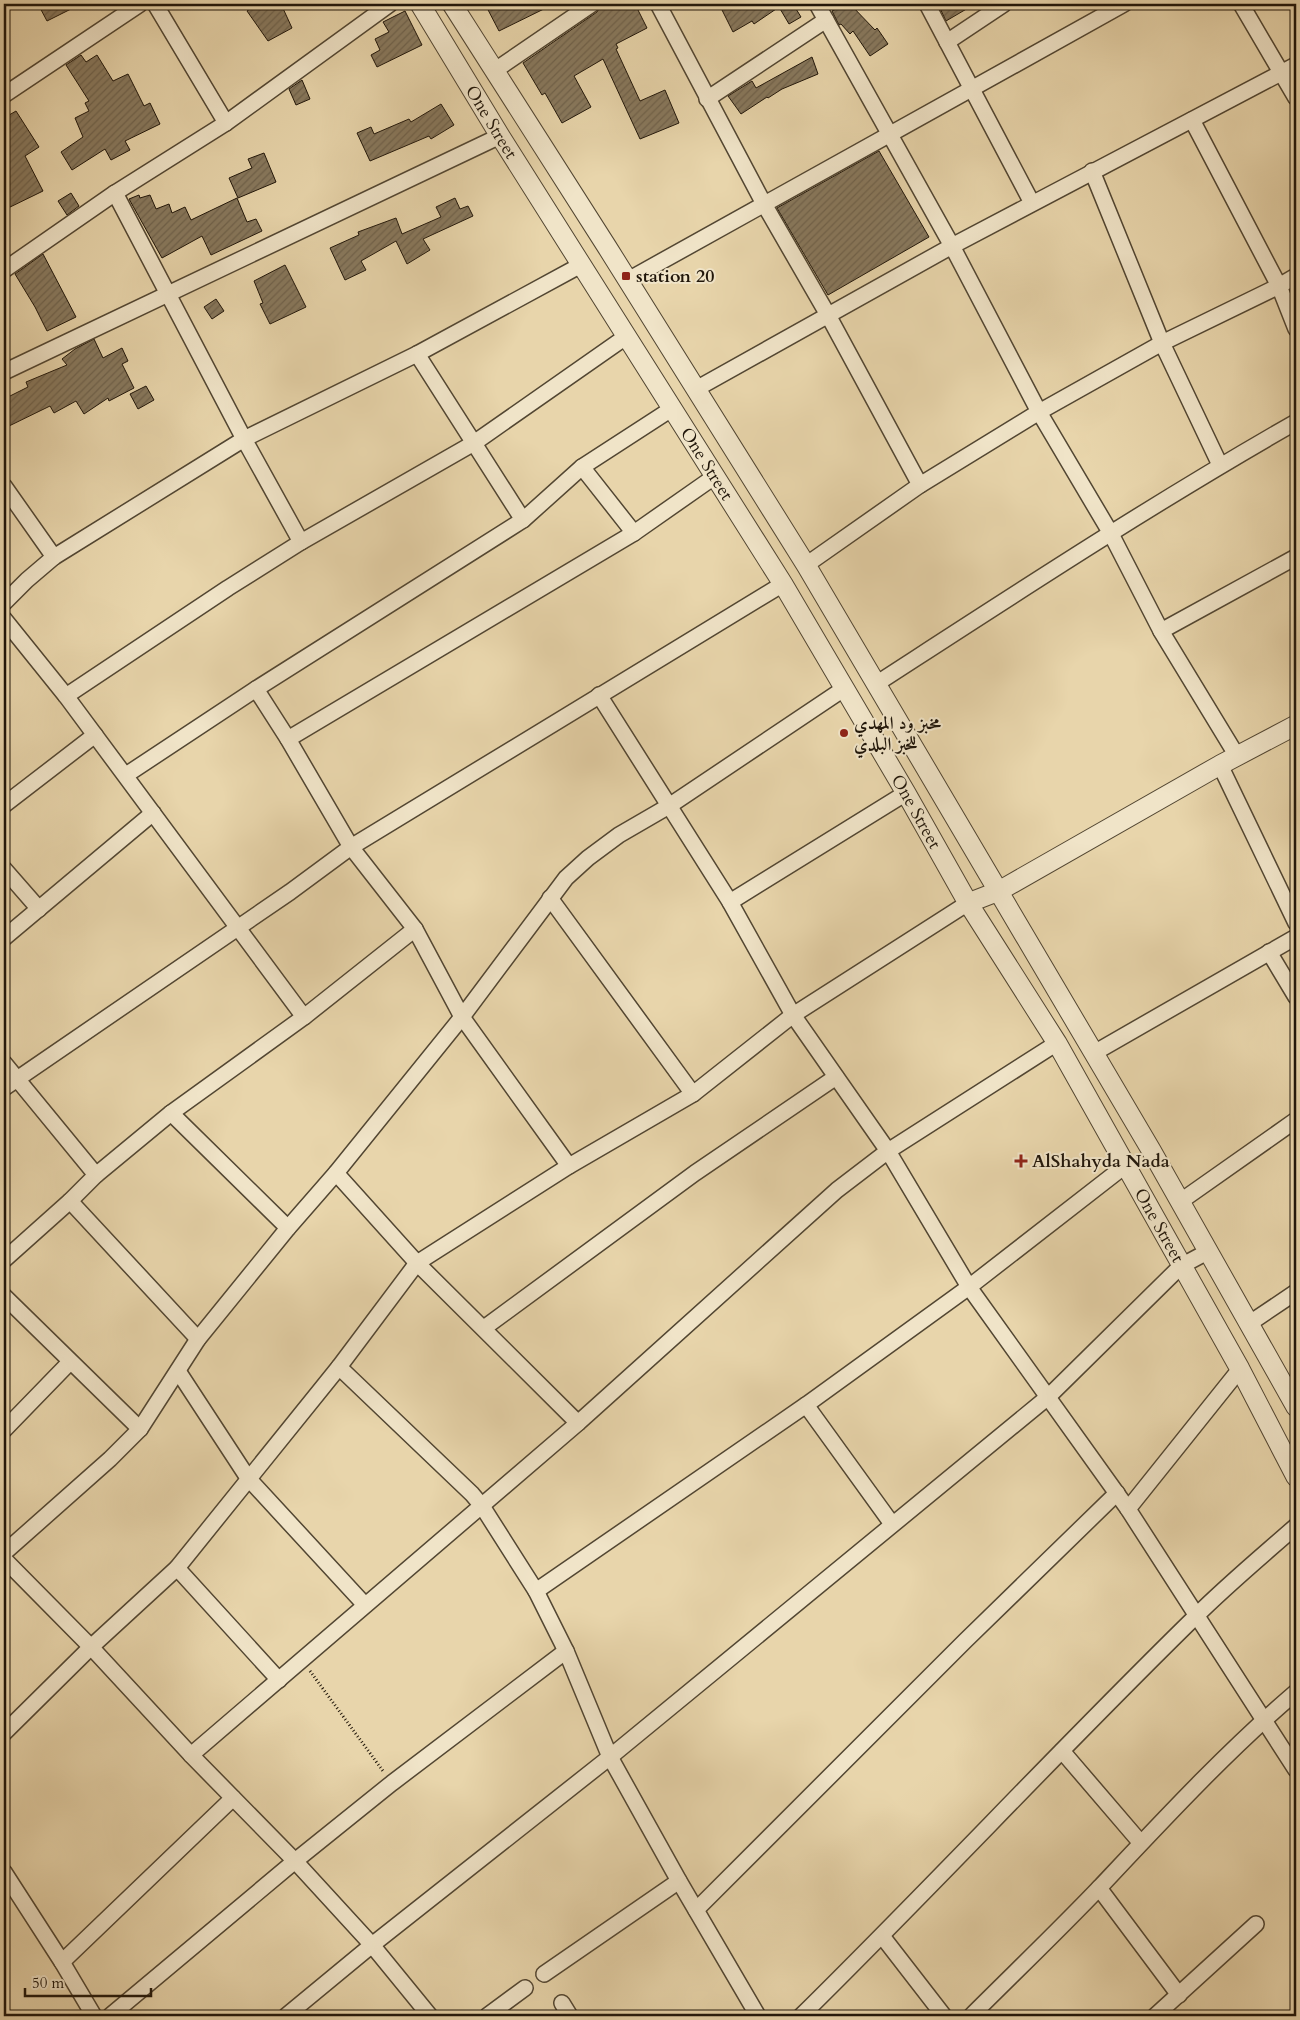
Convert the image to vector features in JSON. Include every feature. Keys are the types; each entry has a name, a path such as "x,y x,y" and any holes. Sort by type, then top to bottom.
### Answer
{"street":[{"path":"4,95 140,4"},
{"path":"155,4 226,123"},
{"path":"4,270 115,193 226,123 390,4"},
{"name":"One Street","path":"420,4 500,136 783,584 906,793 968,903 1057,1043 1240,1369 1296,1477"},
{"name":"One Street","path":"452,4 628,280 806,565 1181,1201 1296,1407"},
{"path":"494,72 592,4"},
{"path":"658,4 764,204 828,315 920,484"},
{"path":"817,4 952,246 1039,412 1110,532 1162,631 1237,756"},
{"path":"927,4 1032,203"},
{"path":"947,42 1004,4"},
{"path":"628,280 889,133 1124,4"},
{"path":"1241,4 1296,98"},
{"path":"707,99 826,20"},
{"path":"696,389 952,246 1296,65"},
{"path":"1192,120 1279,286 1296,329"},
{"path":"4,372 500,136"},
{"path":"1092,171 1162,343 1220,465"},
{"path":"115,193 244,439 301,542"},
{"path":"4,603 26,580 54,557 244,439 417,354 581,265"},
{"path":"806,565 920,484 1039,412 1162,343 1296,276"},
{"path":"66,696 228,588 301,542 474,443 627,336"},
{"path":"417,354 523,520"},
{"path":"126,776 256,689 523,520 582,467 673,408"},
{"path":"876,684 1110,532 1220,465 1296,422"},
{"path":"582,467 634,534"},
{"path":"288,739 634,534 714,477"},
{"path":"4,486 54,557"},
{"path":"1162,631 1296,556"},
{"path":"4,1088 290,892 351,847 783,584"},
{"path":"4,619 66,696 304,1017"},
{"path":"4,1553 110,1459 140,1429 198,1338 288,1228 336,1173 462,1017 566,878 588,858 619,835 669,806 845,688"},
{"path":"256,689 288,739 351,847 415,929 462,1017 569,1166"},
{"path":"599,695 730,902 793,1015 888,1151 969,1287 1128,1508 1296,1770"},
{"path":"4,1733 91,1647 177,1568 339,1367 417,1263 569,1166 694,1094 793,1015 968,903 999,891 1220,765 1296,725"},
{"path":"4,805 95,735"},
{"path":"1220,765 1296,923"},
{"path":"730,902 906,793"},
{"path":"4,938 153,813"},
{"path":"4,869 39,909"},
{"path":"550,898 694,1094"},
{"path":"4,1260 96,1175 171,1113 304,1017 415,929"},
{"path":"1094,1053 1296,937"},
{"path":"1269,952 1296,997"},
{"path":"191,1755 578,1423 837,1190 888,1151 1057,1043"},
{"path":"4,1064 96,1175"},
{"path":"484,1328 695,1173 836,1077"},
{"path":"171,1113 288,1228"},
{"path":"1181,1201 1296,1120"},
{"path":"536,1591 806,1405 969,1287 1126,1165"},
{"path":"336,1173 417,1263 578,1423"},
{"path":"70,1201 198,1338"},
{"path":"286,2016 372,1945 610,1757 1048,1397 1181,1266 1209,1251"},
{"path":"1250,1323 1296,1292"},
{"path":"4,1296 140,1429"},
{"path":"4,1430 70,1362"},
{"path":"339,1367 472,1494 482,1506 536,1591 566,1651 610,1757 679,1881 758,2016"},
{"path":"1128,1508 1240,1369"},
{"path":"178,1371 248,1478 365,1605"},
{"path":"806,1405 892,1524"},
{"path":"696,1910 965,1641 1117,1493"},
{"path":"801,2016 1196,1616 1296,1526"},
{"path":"4,1559 91,1647 191,1755 295,1861 372,1945 430,2016"},
{"path":"177,1568 279,1680"},
{"path":"110,2016 295,1861 392,1783 566,1651"},
{"path":"971,2016 1099,1888 1140,1842 1263,1720 1296,1692"},
{"path":"1062,1751 1140,1842"},
{"path":"62,1962 233,1798"},
{"path":"4,1872 94,2016"},
{"path":"544,1974 679,1881"},
{"path":"1099,1888 1179,1995"},
{"path":"1156,2016 1256,1924"},
{"path":"882,1936 944,2016"},
{"path":"487,2016 525,1988"},
{"path":"562,2003 570,2016"}],"path":[{"path":"302,1660 392,1783"}],"building":[{"path":"38,4 81,4 47,21"},
{"path":"257,4 281,4 292,28 268,41 247,11"},
{"path":"485,4 554,4 499,31"},
{"path":"601,4 635,4 647,28 616,44 618,48 616,49 640,101 665,90 679,123 640,139 603,59 574,76 591,107 562,123 545,93 542,95 523,63 597,12"},
{"path":"719,4 793,4 801,17 789,24 779,7 754,24 752,21 733,32"},
{"path":"850,4 875,30 877,28 888,44 870,56 853,31 850,34 841,24 839,25 832,11"},
{"path":"938,4 975,4 946,21"},
{"path":"405,11 422,45 377,67 371,55 380,50 375,39 389,32 383,22"},
{"path":"81,55 86,62 97,55 113,81 128,74 144,106 150,103 160,124 125,141 130,150 111,160 105,149 72,170 61,152 83,137 75,118 89,111 85,103 89,101 66,65"},
{"path":"812,57 818,74 782,89 741,114 728,96 752,81 756,88"},
{"path":"302,80 310,99 296,105 289,89"},
{"path":"441,104 454,125 431,139 429,136 370,161 357,133 371,127 374,134 409,119 411,122"},
{"path":"16,111 39,147 25,156 43,191 4,210 4,118"},
{"path":"879,151 929,237 828,295 777,208"},
{"path":"264,153 276,182 238,198 229,178 252,168 248,159"},
{"path":"71,193 79,206 67,215 58,201"},
{"path":"139,195 140,198 150,195 156,209 169,204 172,213 185,207 191,220 237,198 247,222 256,219 262,231 211,255 202,236 162,258 129,199"},
{"path":"455,198 460,209 468,206 473,216 423,239 430,250 407,264 396,241 361,261 366,270 345,280 330,248 359,235 358,232 396,218 402,234 441,217 436,207"},
{"path":"43,254 76,317 47,331 15,274"},
{"path":"285,265 306,307 270,324 260,304 263,303 254,281"},
{"path":"216,299 224,311 212,319 204,307"},
{"path":"94,339 103,358 122,348 128,361 122,364 134,388 109,401 108,398 84,414 76,401 54,413 50,406 9,426 4,414 4,399 28,387 26,382 67,365 62,359 75,349"},
{"path":"146,386 154,400 138,409 130,394"}],"place":[{"name":"station 20","path":"626,276"},
{"name":"مخبز ود المهدي للخبز البلدي","path":"844,733"},
{"name":"AlShahyda Nada","path":"1021,1161"}]}
